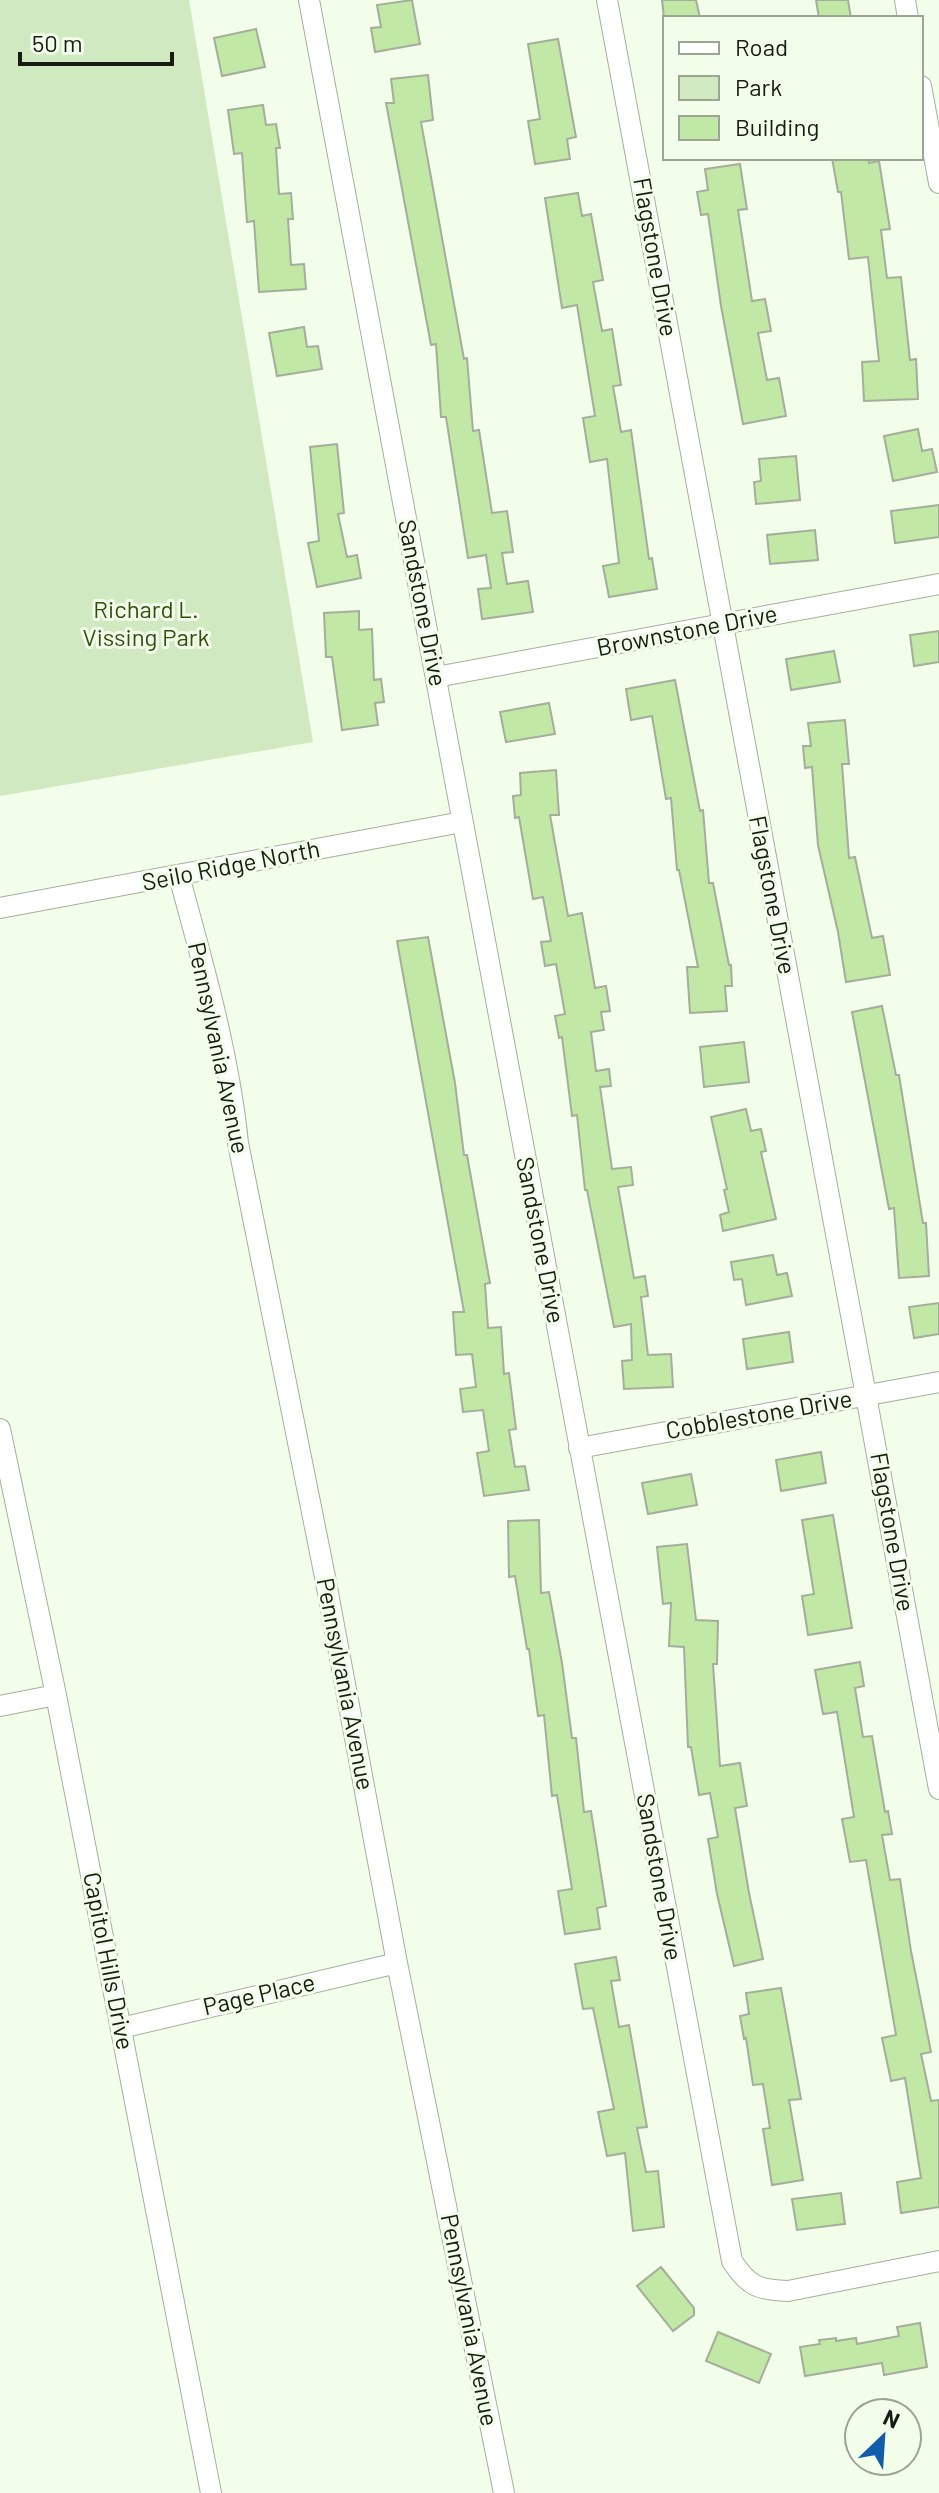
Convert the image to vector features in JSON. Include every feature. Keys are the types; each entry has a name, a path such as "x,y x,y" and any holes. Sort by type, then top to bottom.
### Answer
{"street":[{"name":"Sandstone Drive","path":"309,0 732,2261 744,2280 766,2290 788,2291 939,2261"},
{"name":"Flagstone Drive","path":"607,0 939,1789"},
{"path":"923,97 939,183"},
{"name":"Brownstone Drive","path":"436,677 939,584"},
{"name":"Seilo Ridge North","path":"0,908 462,822"},
{"name":"Pennsylvania Avenue","path":"179,876 234,1103 238,1143 325,1577 397,1963 504,2493"},
{"name":"Cobblestone Drive","path":"579,1448 939,1382"},
{"name":"Capitol Hills Drive","path":"0,1429 56,1695 211,2493"},
{"path":"0,1706 56,1695"},
{"name":"Page Place","path":"121,2028 397,1963"}],"green space":[{"name":"Richard L. Vissing Park","path":"0,0 189,0 313,742 0,796"}],"building":[{"path":"412,0 420,44 375,52 371,28 381,27 377,5"},
{"path":"662,0 696,0 700,16 664,16"},
{"path":"816,0 848,0 851,16 819,16"},
{"path":"256,29 265,67 222,76 214,38"},
{"path":"558,39 576,137 567,139 570,159 535,164 528,121 540,119 528,44"},
{"path":"428,75 433,120 421,122 464,359 467,358 473,431 479,430 492,513 507,511 513,552 502,553 507,584 528,581 533,612 482,619 478,589 491,588 486,555 468,558 446,417 441,417 436,344 431,345 386,103 394,103 391,79"},
{"path":"263,105 266,125 276,124 280,148 276,148 279,194 291,193 293,219 288,219 291,265 304,264 306,289 259,292 254,221 247,222 242,153 234,154 228,110"},
{"path":"832,160 879,161 890,229 881,230 887,278 901,277 910,360 916,359 918,399 864,401 862,362 879,361 868,257 849,259 841,192 838,192"},
{"path":"740,164 747,209 738,210 752,301 765,299 771,331 758,333 767,380 779,378 786,416 743,424 708,214 701,215 697,192 708,190 705,169"},
{"path":"578,193 582,216 591,214 603,280 593,282 602,331 612,329 621,385 613,386 621,432 631,430 649,559 652,558 657,589 609,597 603,566 619,563 607,459 590,462 583,418 595,416 577,305 562,308 545,198"},
{"path":"304,327 307,347 318,346 322,369 277,376 269,333"},
{"path":"918,429 922,451 932,449 937,472 893,481 884,436"},
{"path":"337,444 344,513 338,514 347,557 357,555 361,578 317,587 308,543 319,541 310,447"},
{"path":"796,456 800,500 756,504 754,482 761,481 759,459"},
{"path":"939,505 939,537 895,543 891,511"},
{"path":"815,530 818,560 770,564 767,535"},
{"path":"359,611 359,630 372,629 374,680 381,679 384,702 375,703 378,725 342,730 332,657 326,657 324,613"},
{"path":"939,631 939,662 914,666 910,635"},
{"path":"834,651 840,682 791,690 786,659"},
{"path":"675,680 700,811 703,810 709,883 713,883 731,965 732,986 725,986 727,1011 690,1013 687,967 698,967 677,870 671,798 666,799 652,716 631,720 626,689"},
{"path":"549,703 555,734 506,742 500,712"},
{"path":"845,720 849,764 842,764 849,858 855,857 872,938 883,936 890,975 846,982 818,845 812,767 805,768 803,746 811,746 808,723"},
{"path":"556,770 559,815 550,815 568,916 582,913 595,988 606,986 610,1011 601,1012 604,1030 591,1032 596,1071 609,1069 611,1086 600,1087 612,1169 631,1167 633,1185 618,1187 634,1278 645,1276 648,1296 641,1297 648,1355 671,1354 673,1387 624,1389 622,1361 632,1360 631,1324 614,1327 585,1190 577,1115 572,1116 562,1037 559,1038 555,1016 565,1014 556,964 545,966 541,942 551,941 543,897 533,899 513,796 521,795 520,773"},
{"path":"428,937 455,1083 464,1155 467,1155 490,1283 485,1284 488,1328 501,1327 504,1374 509,1373 516,1429 509,1430 515,1467 525,1466 529,1490 484,1496 477,1453 489,1451 483,1410 463,1412 460,1389 476,1387 472,1354 456,1355 453,1312 464,1312 397,941"},
{"path":"882,1006 896,1075 899,1075 923,1223 926,1223 929,1276 899,1278 894,1208 889,1209 852,1012"},
{"path":"744,1042 749,1082 704,1087 700,1047"},
{"path":"746,1109 751,1131 761,1129 766,1151 761,1152 776,1219 723,1231 720,1215 729,1212 724,1190 727,1189 711,1117"},
{"path":"773,1255 777,1275 787,1273 792,1296 746,1305 742,1279 734,1280 731,1262"},
{"path":"939,1303 939,1334 914,1338 909,1307"},
{"path":"789,1332 793,1362 747,1369 743,1339"},
{"path":"821,1452 826,1483 781,1491 776,1460"},
{"path":"691,1474 697,1505 648,1514 642,1483"},
{"path":"833,1515 852,1628 808,1635 802,1596 814,1594 802,1520"},
{"path":"539,1520 541,1593 549,1592 572,1738 576,1738 584,1812 591,1811 606,1906 597,1908 600,1929 565,1934 558,1891 572,1889 557,1795 552,1796 544,1715 538,1716 515,1576 509,1577 508,1521"},
{"path":"687,1544 696,1620 718,1621 717,1664 713,1664 720,1766 740,1763 747,1806 735,1808 763,1959 734,1966 708,1839 718,1837 710,1793 699,1795 691,1747 688,1747 684,1647 669,1646 671,1603 663,1604 657,1547"},
{"path":"860,1662 864,1686 855,1688 863,1737 872,1736 885,1812 888,1811 892,1834 882,1835 890,1880 900,1879 931,2052 921,2054 931,2101 939,2100 939,2207 901,2213 897,2182 921,2178 905,2078 891,2081 882,2038 896,2035 866,1860 850,1862 842,1819 854,1817 837,1712 823,1714 815,1670"},
{"path":"616,1957 620,1980 611,1981 619,2027 629,2025 647,2127 637,2128 646,2172 658,2171 664,2227 633,2231 625,2153 607,2156 598,2112 614,2109 593,2008 583,2009 575,1964"},
{"path":"781,1988 801,2099 789,2100 803,2180 772,2185 763,2129 770,2128 763,2084 753,2085 740,2016 749,2014 746,1993"},
{"path":"841,2193 845,2224 797,2230 792,2199"},
{"path":"661,2267 694,2308 694,2315 673,2331 637,2286"},
{"path":"920,2323 927,2367 884,2375 882,2363 805,2376 800,2347 836,2338 836,2341 856,2338 857,2344 899,2336 897,2327"},
{"path":"718,2332 771,2354 759,2383 706,2361"}]}
